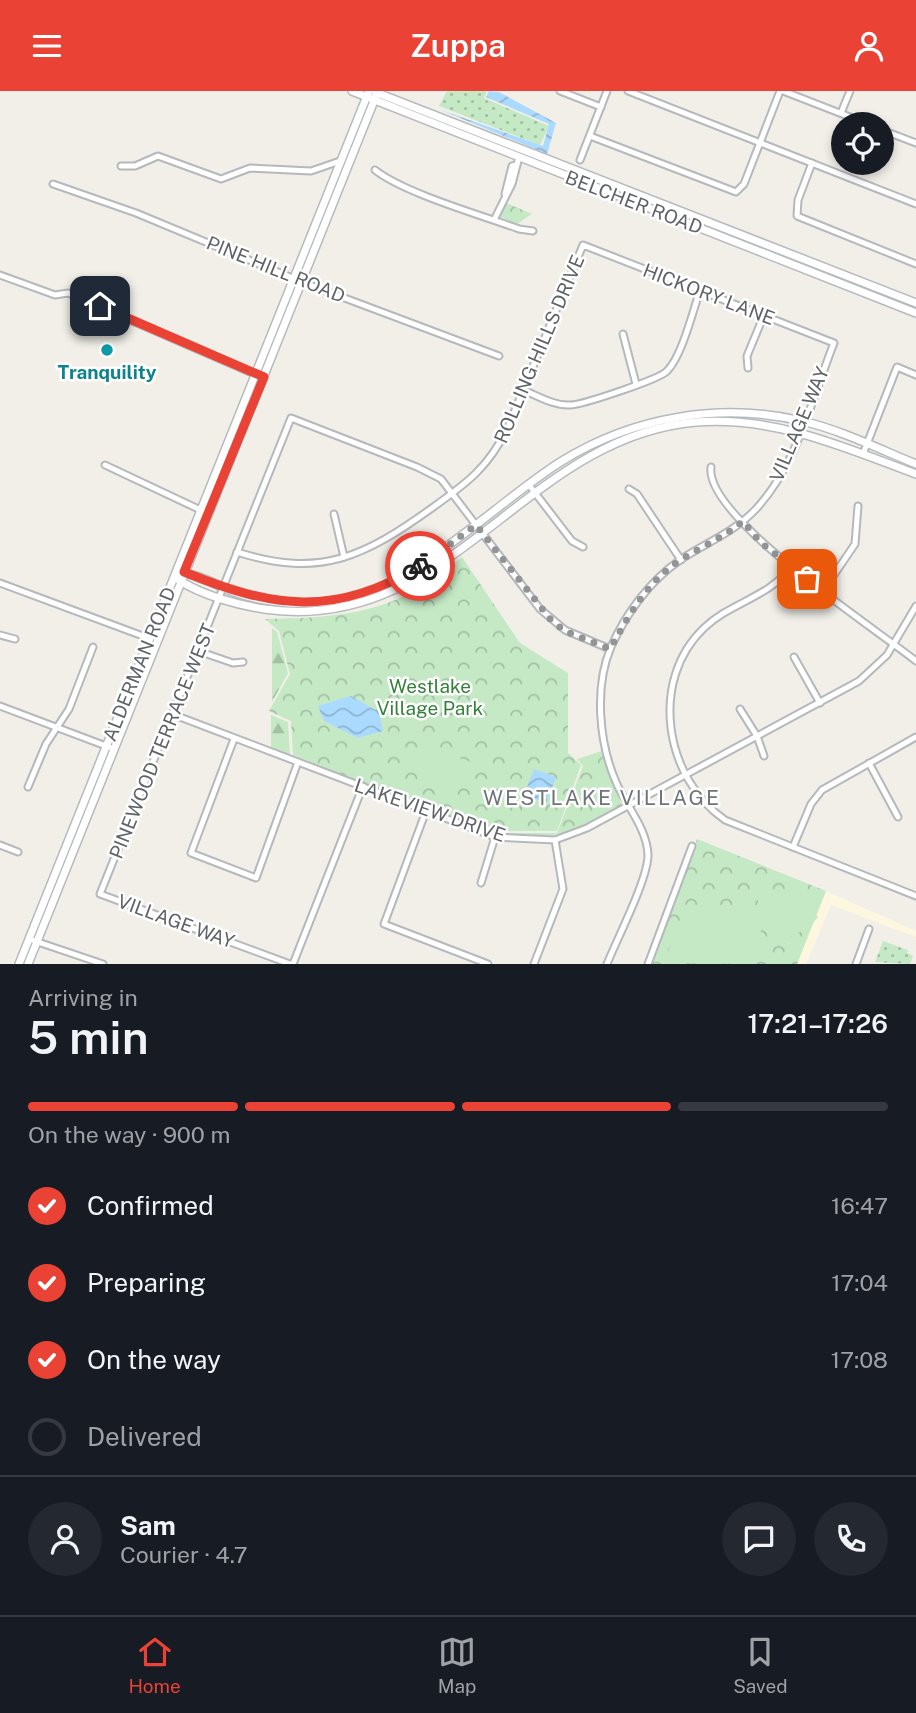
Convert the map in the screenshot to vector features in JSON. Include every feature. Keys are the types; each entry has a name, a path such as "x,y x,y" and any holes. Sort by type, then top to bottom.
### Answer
{"main road":[{"name":"BELCHER ROAD","path":"352,91 373,94 522,148 916,303"},
{"name":"BELCHER ROAD","path":"373,94 517,161 915,311"},
{"name":"ALDERMAN ROAD","path":"298,280 340,161 373,94"},
{"name":"ALDERMAN ROAD","path":"19,964 33,940 373,94"},
{"path":"517,161 522,148"},
{"path":"180,573 258,599 292,603 338,600 361,594 419,567 561,461 598,442 651,421 714,413 803,421 916,464"},
{"path":"180,581 219,597 271,610 337,610 392,593 423,576 566,469 605,448 654,431 705,422 773,425 800,432 916,474"},
{"name":"ALDERMAN ROAD","path":"152,639 180,581 180,573"},
{"name":"ALDERMAN ROAD","path":"28,964 33,940"}],"street":[{"path":"561,91 601,107"},
{"path":"580,160 607,91"},
{"path":"628,91 916,204"},
{"path":"590,136 730,191 740,190 781,91 838,112"},
{"path":"841,112 850,91"},
{"path":"894,135 916,143"},
{"path":"121,166 135,166 158,156 221,179 250,168 311,171 340,161"},
{"path":"494,220 509,183 512,166 517,161"},
{"path":"812,163 798,200 797,216 916,264"},
{"path":"375,170 385,177 494,220 533,231"},
{"name":"PINE HILL ROAD","path":"53,184 168,225 298,280 499,356"},
{"name":"HICKORY LANE","path":"583,245 834,343"},
{"name":"ROLLING HILLS DRIVE","path":"237,552 295,563 344,557 385,542 481,471 495,454 583,245"},
{"path":"0,275 55,295 68,293 260,376"},
{"path":"523,390 567,406 582,404 667,371 700,290"},
{"path":"748,368 747,356 764,315"},
{"path":"623,334 636,384"},
{"name":"VILLAGE WAY","path":"607,964 647,863 646,842 610,767 604,738 603,691 610,649 642,596 681,560 727,534 743,521 779,478 834,343"},
{"path":"863,454 897,367 916,375"},
{"name":"PINEWOOD TERRACE WEST","path":"100,894 291,418 417,467 441,479 453,493"},
{"path":"105,465 204,511"},
{"path":"711,467 710,475 717,491 760,542 916,661"},
{"path":"529,485 572,541 583,548"},
{"path":"629,489 637,494 681,560"},
{"path":"453,493 551,620 565,631 610,649"},
{"path":"823,591 855,544 858,506"},
{"path":"334,514 344,557"},
{"path":"791,567 772,589 710,623 684,653 674,676 668,713 673,742 688,774 711,811 916,896"},
{"path":"0,583 152,639"},
{"name":"LAKEVIEW DRIVE","path":"173,714 495,837 555,840 587,828 859,681 895,644 916,606"},
{"path":"0,635 15,639"},
{"path":"28,787 46,744 69,709 93,647"},
{"path":"198,651 233,663 243,662"},
{"path":"794,657 820,703"},
{"path":"0,706 110,747"},
{"path":"740,709 757,736 764,756"},
{"path":"793,847 811,804 822,790 916,737"},
{"path":"234,739 191,853 256,878 298,762"},
{"path":"869,763 898,817"},
{"path":"292,964 363,786"},
{"path":"426,811 384,924 488,964"},
{"path":"481,883 495,837"},
{"path":"534,964 563,889 555,840"},
{"path":"0,845 18,852"},
{"path":"648,964 692,846"},
{"name":"VILLAGE WAY","path":"100,894 292,964"},
{"path":"856,964 869,929"},
{"path":"33,940 103,964"}],"shaded area":[{"path":"826,891 916,931 916,937 831,905 806,964 797,964"}],"green space":[{"path":"447,91 487,91 484,98 549,126 540,145 439,106"},
{"path":"506,203 532,214 517,224 500,217"},
{"name":"Westlake Village Park","path":"462,557 520,643 568,673 568,753 581,765 557,831 498,831 450,817 293,755 291,721 269,711 290,674 279,631 265,619 320,617 356,612 391,602 429,582"},
{"path":"272,628 277,632 288,673 272,702"},
{"path":"271,715 288,722 290,755 271,747"},
{"path":"427,747 477,764 468,789 419,771"},
{"path":"602,751 622,806 585,825 567,831 550,835 514,837 495,833 473,826 498,833 557,833 583,766 577,759"},
{"path":"697,839 826,891 797,964 650,964"},
{"path":"784,891 803,900 818,917 808,928 778,943 770,939 758,907 758,896"},
{"path":"717,907 738,911 762,922 757,964 663,963 682,927 695,916"},
{"path":"883,941 908,950 907,953 913,956 910,964 875,962"}],"water":[{"path":"489,91 499,92 556,123 547,154 441,110 543,146 549,124 486,97"},
{"path":"351,696 379,712 383,731 358,738 324,721 318,706"},
{"path":"534,769 556,777 546,803 524,795"}],"way so far":[{"path":"420,566 476,525 524,590 551,620 565,631 610,649 642,596 666,571 727,534 743,521 760,542 807,579"}],"place":[{"name":"Tranquility","path":"107,350"}],"district":[{"name":"WESTLAKE VILLAGE","path":"602,798"}],"route":[{"path":"100,306 264,377 184,572 237,594 292,603 338,600 361,594 386,585 420,566"}]}
